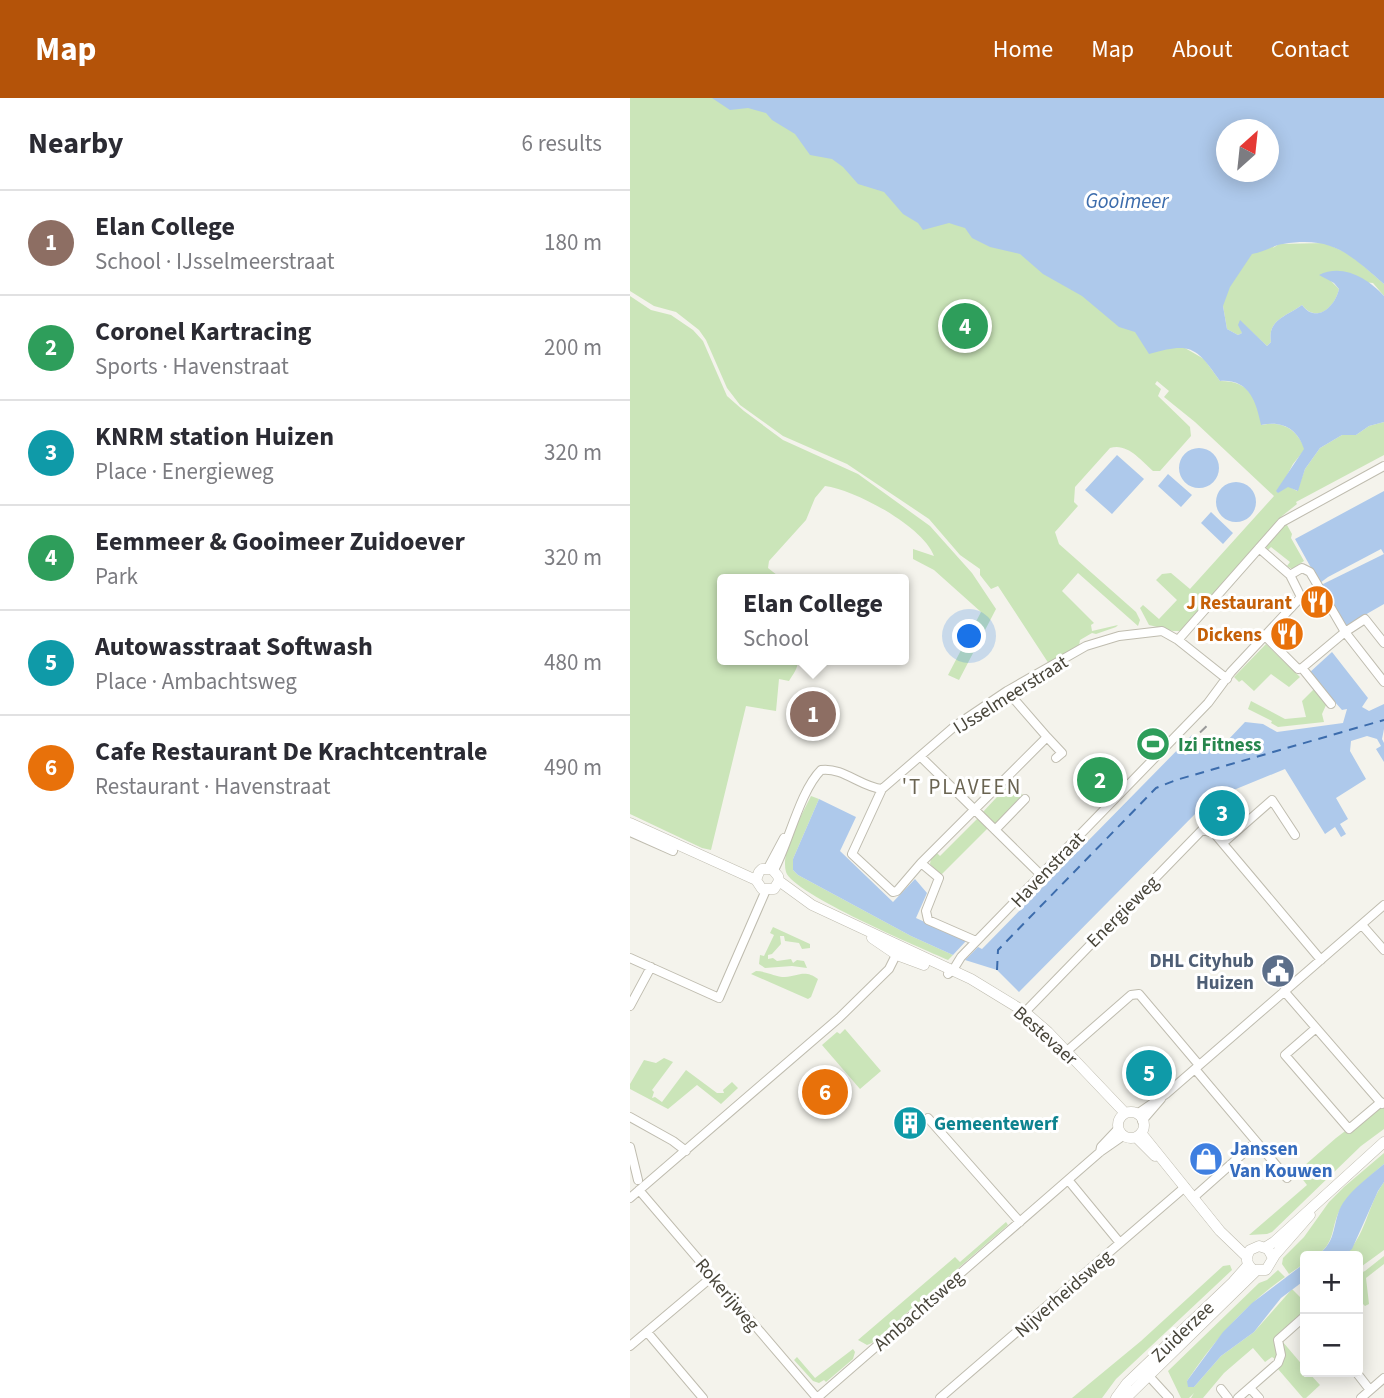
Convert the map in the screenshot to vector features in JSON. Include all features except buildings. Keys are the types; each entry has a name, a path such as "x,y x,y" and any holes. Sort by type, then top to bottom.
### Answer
{"street":[{"path":"1178,640 1282,522 1384,466"},
{"path":"1259,548 1290,575 1302,568 1310,572 1345,632 1384,682"},
{"name":"Havenstraat","path":"950,972 976,941 1208,703 1231,672 1301,597 1290,575"},
{"path":"1302,668 1364,619 1384,643"},
{"name":"IJsselmeerstraat","path":"882,789 955,726 1007,691 1086,646 1146,632 1162,631 1178,640 1227,680"},
{"path":"1266,637 1298,668 1302,668 1331,704"},
{"path":"1007,691 1062,753 1056,758"},
{"path":"773,886 759,887 764,873 792,827 815,775 821,770 835,771 882,789 852,854 893,892 897,891 921,863 1047,737"},
{"path":"921,757 1041,874"},
{"path":"995,830 1025,799"},
{"path":"1295,835 1272,800 1223,843 1321,960"},
{"path":"630,823 670,847"},
{"name":"Energieweg","path":"1025,1012 1202,830 1212,831 1223,843"},
{"path":"630,832 724,865 778,876 719,998 630,958"},
{"path":"921,863 939,878 926,911 928,920 976,941"},
{"name":"Bestevaer","path":"773,886 793,899 812,905 861,929 899,951 989,989 1025,1012 1067,1051 1098,1086 1122,1124"},
{"path":"1122,1124 1140,1117 1384,905"},
{"path":"1362,925 1384,950"},
{"path":"630,1198 839,1018 889,969 899,951"},
{"path":"630,1006 651,967"},
{"path":"1284,991 1382,1104 1349,1129 1285,1055 1316,1028"},
{"path":"1067,1051 1131,995 1139,994 1287,1178"},
{"path":"630,1117 686,1150"},
{"path":"1138,1135 1140,1117"},
{"path":"928,1118 1020,1222"},
{"path":"1122,1124 1138,1135 1208,1213 1234,1236 1251,1260 1384,1142"},
{"name":"Ambachtsweg","path":"817,1398 1069,1181 1100,1152 1101,1147 1122,1124"},
{"path":"1194,1197 1256,1142"},
{"path":"630,1147 638,1180"},
{"path":"1069,1181 1120,1243"},
{"name":"Nijverheidsweg","path":"940,1398 1185,1187"},
{"name":"Rokerijweg","path":"639,1190 817,1398"},
{"path":"1266,1247 1273,1258 1300,1228 1312,1208"},
{"name":"Zuiderzee","path":"1116,1398 1204,1323 1242,1282 1251,1260 1268,1269 1273,1258"},
{"path":"630,1346 713,1276"},
{"path":"1238,1398 1278,1363 1281,1356 1278,1340 1300,1320"},
{"path":"647,1332 703,1398"},
{"path":"1146,1373 1170,1398"},
{"name":"Zuiderzee","path":"1126,1398 1146,1373"},
{"path":"1360,1377 1370,1390"},
{"path":"1361,1398 1384,1378"},
{"path":"1250,1388 1259,1398"},
{"path":"1221,1389 1227,1398"}],"green space":[{"path":"630,98 1384,98 1273,248 1279,244 1325,243 1351,255 1384,284 1384,296 1373,283 1329,279 1339,289 1334,302 1319,313 1308,311 1302,305 1285,316 1272,328 1271,342 1267,346 1240,321 1242,333 1238,335 1227,329 1223,306 1185,348 1204,359 1220,381 1239,384 1250,393 1262,425 1282,425 1293,431 1302,442 1305,449 1293,464 1278,492 1288,486 1297,491 1305,469 1320,448 1342,435 1356,435 1369,426 1384,422 1384,455 1296,502 1181,631 1149,625 1140,608 1143,605 1159,619 1177,600 1156,580 1162,574 1171,573 1190,589 1274,496 1195,422 1164,397 1169,391 1157,381 1155,384 1161,389 1158,396 1190,427 1191,436 1160,471 1153,471 1128,450 1110,448 1075,487 1074,502 1078,506 1055,532 1059,544 1136,612 1140,620 1138,626 1078,573 1062,591 1094,623 1091,625 1092,631 1118,625 1096,634 1092,633 1080,640 1079,646 1049,664 998,586 991,589 980,575 980,569 960,555 929,519 847,464 783,436 740,405 727,388 699,330 676,312 654,306 630,291"},
{"path":"630,296 651,310 671,315 693,330 703,341 727,396 744,411 783,440 858,474 930,526 972,573 996,609 959,680 948,675 981,612 934,570 913,559 913,549 934,556 917,533 870,502 825,486 815,498 806,520 769,561 768,568 776,574 717,574 717,665 797,665 789,681 779,679 776,711 746,706 711,850 630,814"},
{"path":"1287,525 1304,561 1292,569 1287,566 1290,562 1271,547 1268,550 1266,547 1283,526"},
{"path":"1266,644 1300,677 1289,687 1271,674 1254,691 1242,680 1239,682 1234,677"},
{"path":"1316,687 1327,703 1322,714 1324,722 1278,727 1248,709 1251,701 1285,719 1306,717 1302,701"},
{"path":"1010,783 1023,795 994,825 982,813"},
{"path":"811,796 819,799 793,859 793,870 911,936 953,955 948,960 860,920 794,882 786,872 786,854"},
{"path":"978,818 988,828 941,875 930,864 931,858 937,853 940,856"},
{"path":"773,927 810,944 810,948 802,949 799,943 785,941 784,936 780,936 781,944 768,955 768,959 791,959 793,963 797,960 804,961 807,968 765,968 759,964 760,955 764,956 774,935 770,933"},
{"path":"756,971 785,977 805,974 818,979 808,999 751,974"},
{"path":"845,1029 881,1071 860,1089 822,1045 837,1032 840,1034"},
{"path":"664,1058 673,1062 652,1090 652,1098 662,1102 686,1070 717,1093 724,1093 723,1090 732,1082 738,1088 721,1104 697,1085 668,1109 630,1089 630,1084 644,1060 656,1063"},
{"path":"1382,1103 1384,1129 1361,1146 1272,1232 1249,1235 1307,1185 1297,1172"},
{"path":"1384,1153 1384,1164 1355,1190 1341,1208 1323,1251 1300,1251 1300,1266 1289,1274 1282,1264 1283,1258 1304,1237 1329,1202"},
{"path":"1384,1182 1384,1250 1363,1265 1363,1251 1349,1251 1362,1231"},
{"path":"1006,1222 1008,1225 872,1343 867,1345 858,1340 955,1257 960,1262"},
{"path":"1384,1256 1384,1264 1366,1278 1369,1304 1365,1306 1363,1272"},
{"path":"1230,1265 1232,1270 1116,1379 1102,1398 1072,1398 1141,1341 1223,1266"},
{"path":"1278,1270 1285,1277 1231,1324 1187,1381 1194,1387 1221,1356 1254,1332 1292,1289 1300,1297 1300,1317 1277,1336 1280,1354 1265,1362 1253,1348 1224,1373 1203,1398 1191,1398 1194,1393 1189,1398 1181,1398 1168,1371 1259,1283"},
{"path":"1282,1341 1300,1362 1300,1377 1313,1377 1320,1385 1306,1398 1303,1398 1278,1369 1283,1357"},
{"path":"853,1349 853,1359 826,1382 813,1381 794,1360 797,1357 815,1378"}],"water":[{"name":"Gooimeer","path":"712,98 1384,98 1384,284 1350,256 1328,245 1300,242 1283,244 1252,254 1230,287 1223,306 1227,329 1238,335 1242,333 1238,325 1240,320 1267,346 1271,342 1272,328 1285,316 1302,305 1307,311 1319,313 1334,302 1339,289 1319,275 1345,272 1370,283 1384,296 1384,422 1369,426 1356,435 1342,435 1320,448 1305,469 1298,491 1288,487 1278,493 1276,491 1304,449 1298,436 1282,425 1261,425 1250,393 1238,384 1220,381 1198,354 1183,348 1174,348 1149,354 1135,332 1119,327 1082,296 1043,274 1020,254 990,247 972,238 965,228 949,223 923,230 918,223 903,214 884,192 858,184 832,159 810,155 795,134 772,120 766,113 748,108 730,110"},
{"path":"1199,448 1213,454 1219,468 1213,482 1199,488 1185,482 1179,468 1185,454"},
{"path":"1117,455 1144,479 1112,514 1085,490"},
{"path":"1168,474 1192,495 1181,507 1158,486"},
{"path":"1236,482 1250,488 1256,502 1250,516 1236,522 1222,516 1216,502 1222,488"},
{"path":"1384,491 1384,604 1344,627 1295,539"},
{"path":"1211,512 1233,533 1223,544 1201,523"},
{"path":"1332,652 1368,698 1362,707 1369,711 1384,704 1384,762 1376,749 1381,746 1377,739 1367,736 1351,741 1350,751 1366,779 1336,798 1348,819 1340,824 1346,834 1341,837 1335,827 1325,834 1285,769 1219,796 1221,802 1216,806 1211,800 1019,992 997,970 965,960 978,947 982,949 1192,735 1197,740 1185,755 1227,741 1245,722 1263,724 1277,732 1343,723 1347,709 1342,710 1309,673"},
{"path":"819,799 856,817 840,851 893,902 915,879 927,893 916,918 966,941 953,955 911,936 793,870 793,859"},
{"path":"1384,1164 1384,1182 1352,1249 1322,1251 1331,1238 1339,1210 1357,1187"},
{"path":"1300,1267 1300,1284 1281,1298 1254,1332 1221,1356 1194,1387 1188,1387 1187,1381 1223,1332 1252,1303"}],"pier":[{"path":"1381,549 1384,554 1321,585 1328,577"}],"ferry route":[{"path":"997,970 998,950 1156,788 1384,720"}],"railway":[{"path":"1187,745 1211,722"}],"place":[{"name":"Eemmeer & Gooimeer Zuidoever","path":"965,326"},
{"name":"J Restaurant","path":"1317,602"},
{"name":"Dickens","path":"1287,634"},
{"name":"Elan College","path":"813,714"},
{"name":"Izi Fitness","path":"1153,744"},
{"name":"Coronel Kartracing","path":"1100,780"},
{"name":"KNRM station Huizen","path":"1222,813"},
{"name":"DHL Cityhub Huizen","path":"1278,971"},
{"name":"Autowasstraat Softwash","path":"1149,1073"},
{"name":"Cafe Restaurant De Krachtcentrale","path":"825,1092"},
{"name":"Gemeentewerf","path":"910,1123"},
{"name":"Janssen Van Kouwen","path":"1206,1159"}],"district":[{"name":"'T PLAVEEN","path":"962,787"}]}
